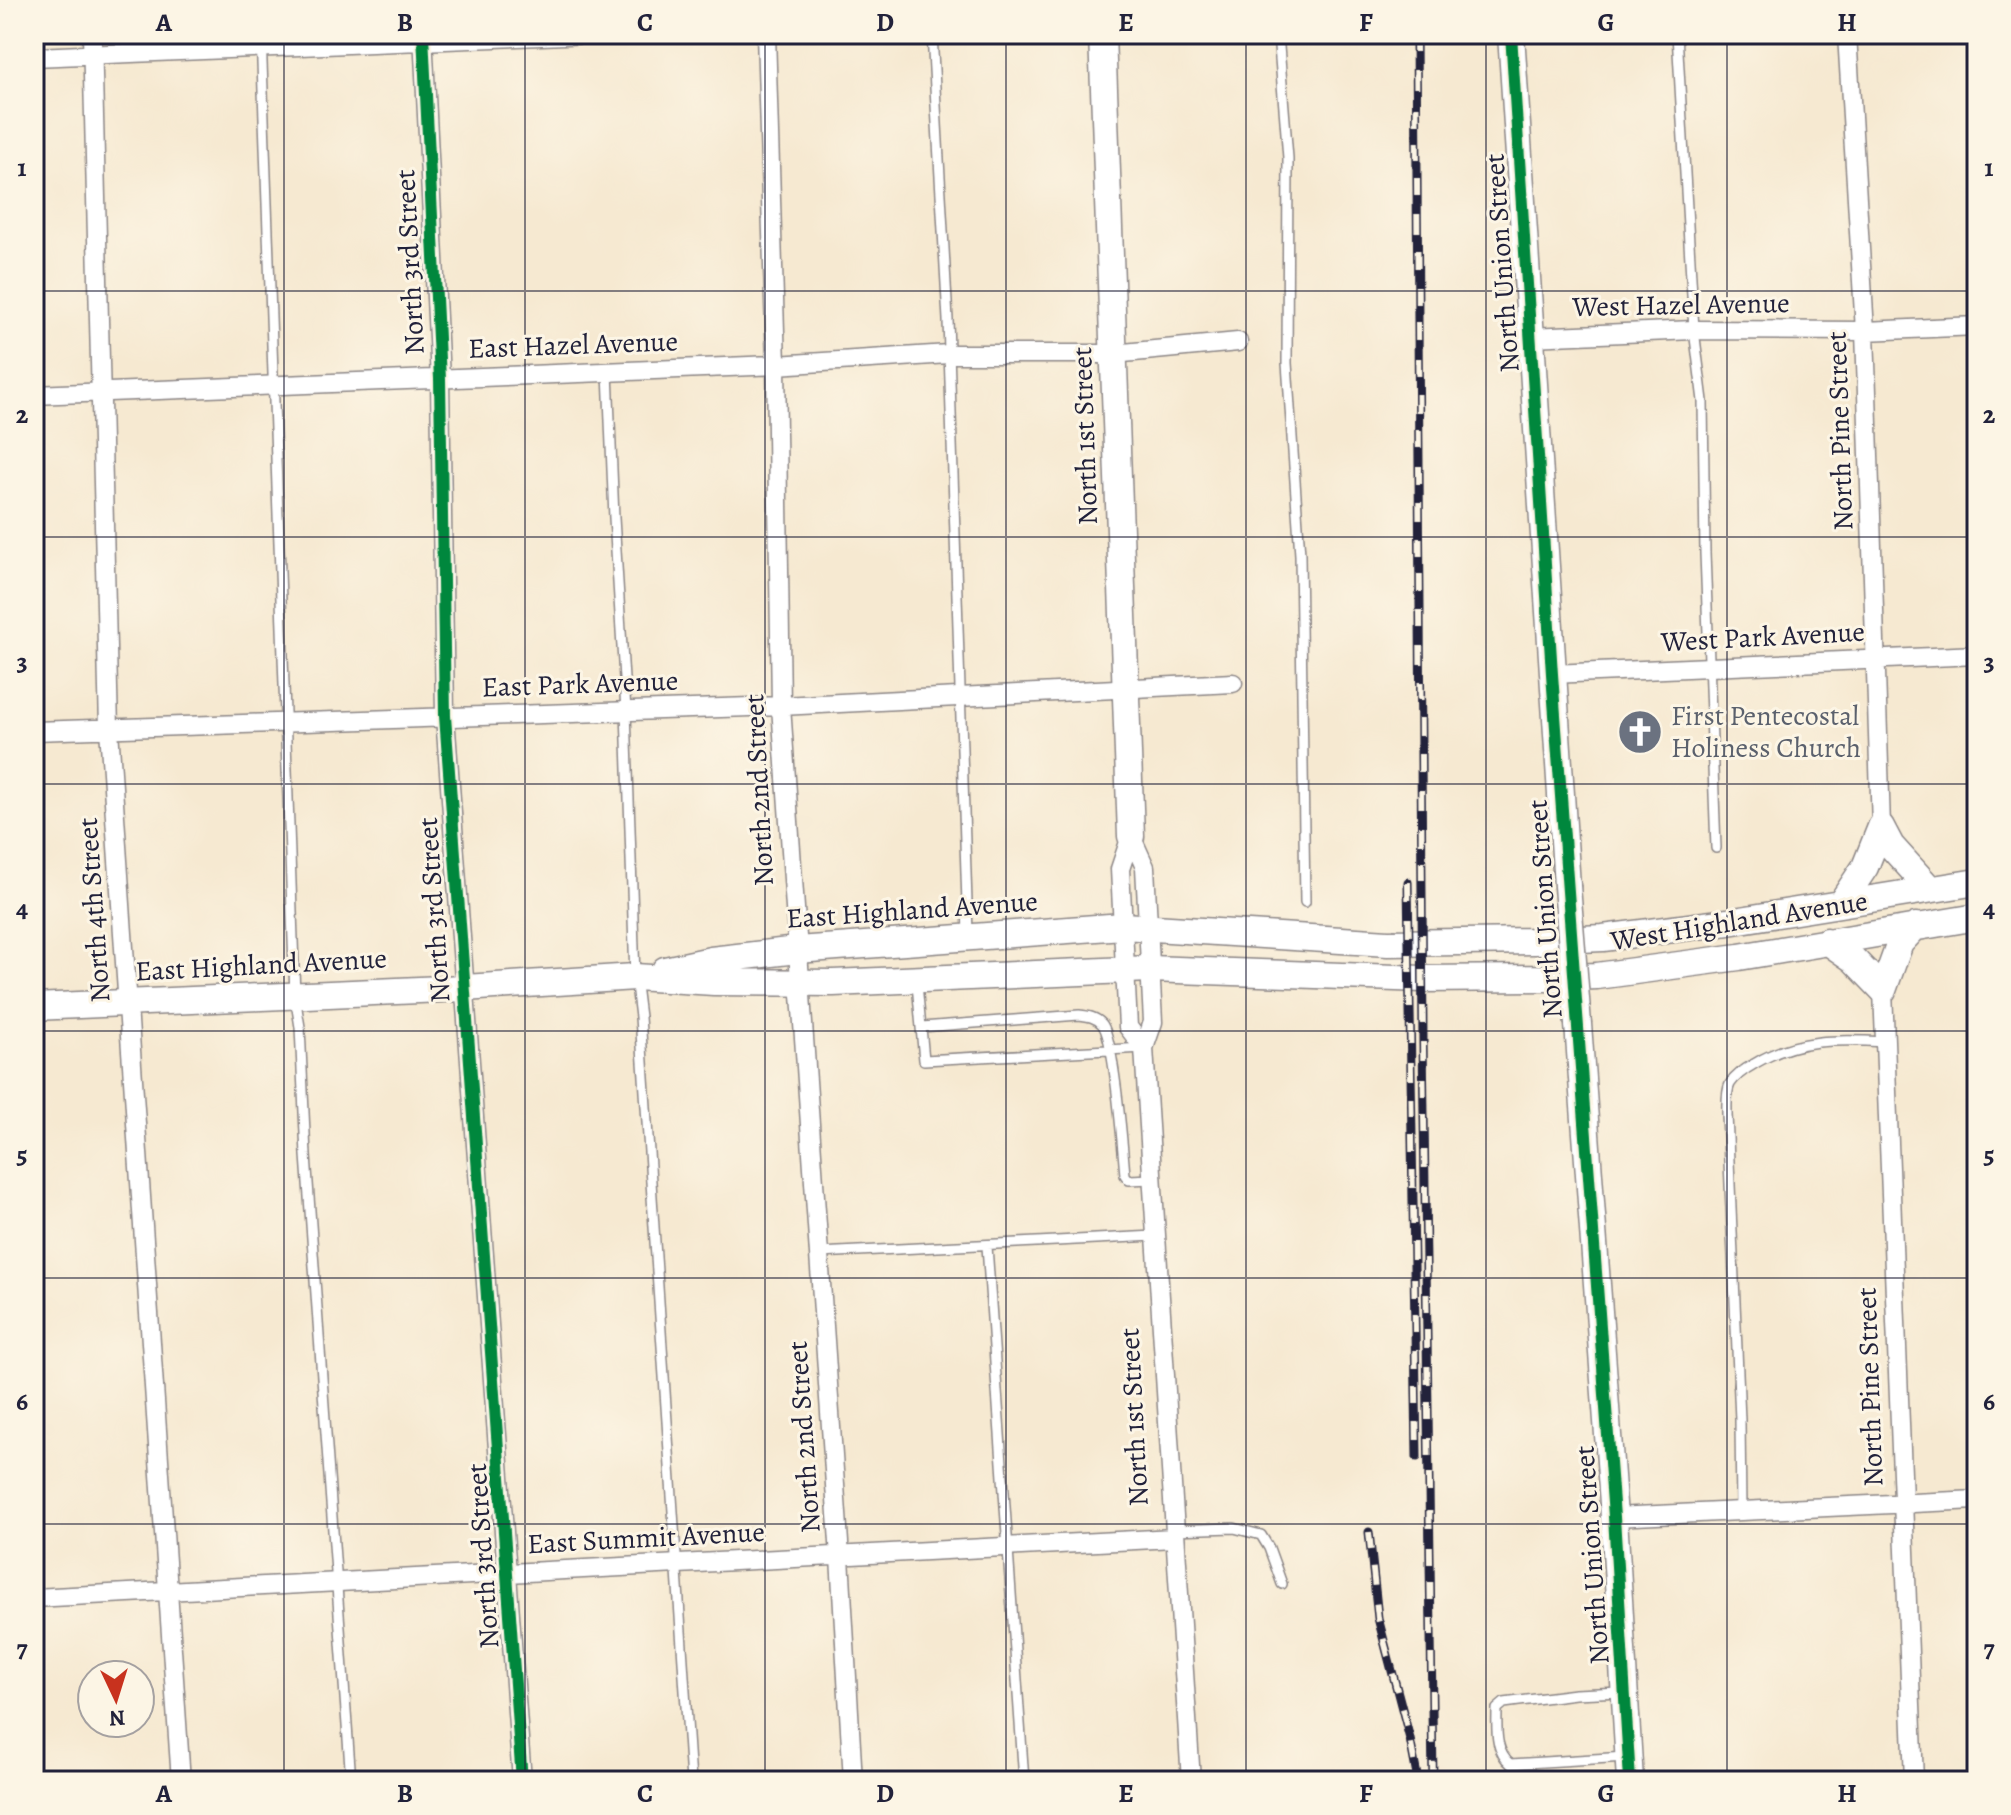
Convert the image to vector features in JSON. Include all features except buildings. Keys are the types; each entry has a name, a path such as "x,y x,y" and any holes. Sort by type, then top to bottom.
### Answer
{"main road":[{"name":"North 1st Street","path":"1102,34 1131,836"},
{"name":"North Union Street","path":"1511,34 1552,674 1614,1517 1629,1769"},
{"path":"1881,827 1891,846 1930,889"},
{"path":"1841,903 1865,867 1881,827"},
{"name":"West Highland Avenue","path":"1136,927 1388,943 1535,941 1661,932 1977,882"},
{"name":"West Highland Avenue","path":"1138,969 1423,979 1547,978 1654,970 1977,917"},
{"path":"1827,941 1853,959 1883,990 1900,943 1916,926"},
{"name":"East Highland Avenue","path":"635,977 711,960 797,950 1136,927"},
{"name":"East Highland Avenue","path":"34,1007 464,988 635,977 799,983 1138,969"}],"street":[{"name":"North 4th Street","path":"92,34 109,729 181,1781"},
{"path":"34,57 262,41 590,34"},
{"name":"North 2nd Street","path":"766,34 776,365 781,706 853,1781"},
{"name":"North Pine Street","path":"1847,34 1865,331 1881,827"},
{"name":"North 3rd Street","path":"424,37 440,379 445,716 522,1781"},
{"name":"West Hazel Avenue","path":"1530,337 1694,330 1865,331 1977,326"},
{"path":"1113,354 1238,342"},
{"name":"East Hazel Avenue","path":"34,395 776,365 949,354 1113,354"},
{"name":"West Park Avenue","path":"1552,674 1977,655"},
{"path":"1127,690 1233,683"},
{"name":"East Park Avenue","path":"34,731 781,706 1127,690"},
{"name":"North 1st Street","path":"1131,836 1145,867 1136,927 1138,969 1128,1027 1144,1048 1191,1781"},
{"name":"North Pine Street","path":"1883,990 1914,1781"},
{"path":"1614,1517 1977,1500"},
{"name":"East Summit Avenue","path":"34,1598 1008,1548 1173,1534"}],"lane":[{"path":"932,34 949,354 968,937"},
{"path":"1278,34 1288,158 1287,363 1300,555 1305,902"},
{"path":"1677,34 1694,330 1703,401 1716,848"},
{"path":"262,41 295,996 300,1027 306,1155 351,1781"},
{"path":"608,372 626,711 635,977 691,1781"},
{"path":"917,980 924,1060 1144,1048"},
{"path":"922,1027 1089,1016 1100,1022 1105,1028 1110,1050 1125,1175 1129,1180 1152,1179"},
{"path":"1741,1512 1728,1086 1740,1073 1769,1055 1807,1042 1835,1039 1886,1042"},
{"path":"818,1253 1155,1236"},
{"path":"987,1246 1024,1781"},
{"path":"1173,1534 1234,1528 1261,1535 1282,1584"},
{"path":"1625,1691 1504,1703 1497,1709 1497,1737 1502,1754 1511,1764 1629,1769"}],"railway":[{"path":"1416,34 1423,1041 1433,1781"},
{"path":"1408,882 1417,1457"},
{"path":"1369,1532 1378,1618 1418,1781"}],"cycle path":[{"path":"423,34 440,379 445,716 522,1781"},
{"path":"1511,34 1552,674 1614,1517 1630,1781"}],"place":[{"name":"First Pentecostal Holiness Church","path":"1640,732"}]}
